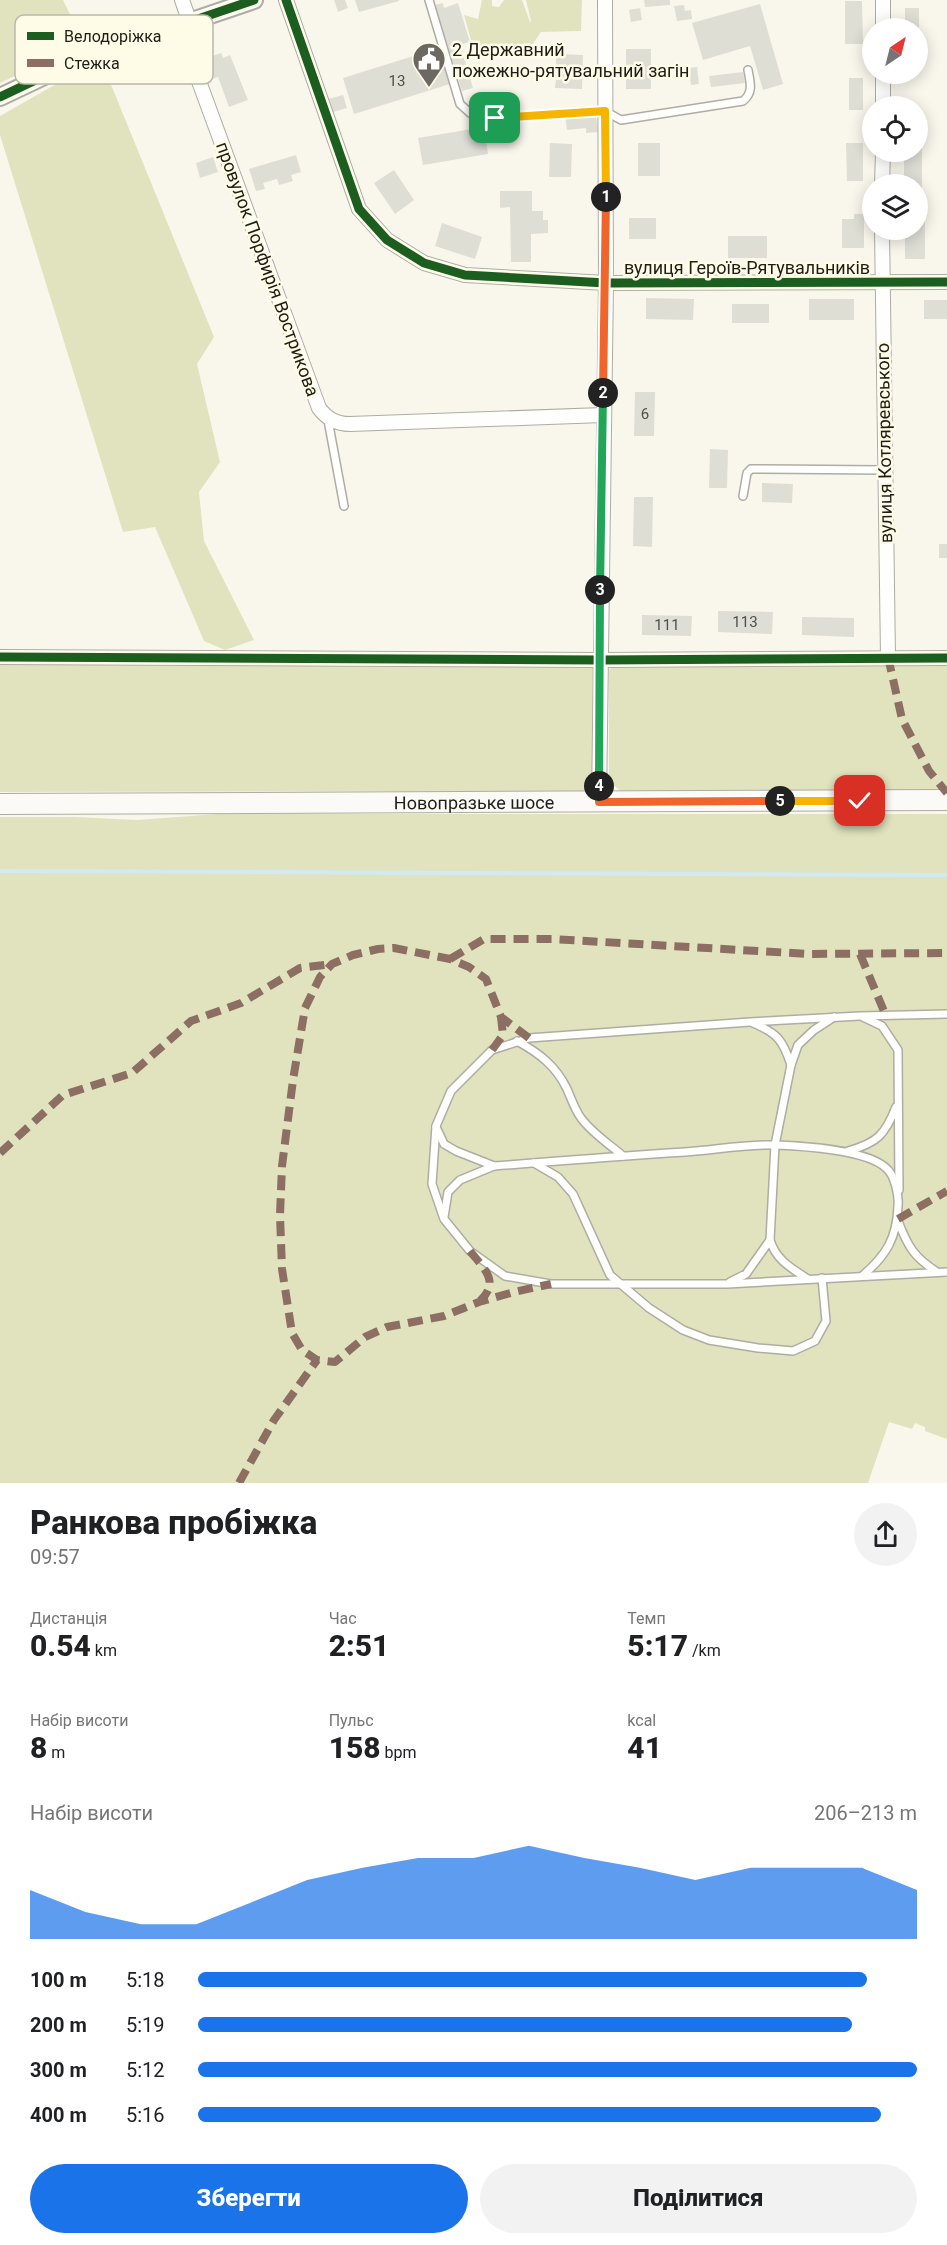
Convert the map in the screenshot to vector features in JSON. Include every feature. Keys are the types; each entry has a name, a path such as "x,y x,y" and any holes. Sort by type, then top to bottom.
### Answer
{"main road":[{"name":"Новопразьке шосе","path":"0,804 947,800"}],"street":[{"name":"провулок Порфирія Вострикова","path":"182,0 184,15"},
{"path":"213,15 254,0"},
{"name":"вулиця Героїв-Рятувальників","path":"285,0 359,209 387,240 424,263 465,275 606,283 947,282"},
{"path":"599,802 599,660 606,283 605,0"},
{"path":"883,0 883,18"},
{"path":"0,97 27,84"},
{"name":"провулок Порфирія Вострикова","path":"206,84 319,408 328,418 350,424 603,415"},
{"name":"вулиця Котляревського","path":"882,240 888,657"},
{"path":"0,657 599,660 947,658"}],"lane":[{"path":"429,0 460,104 470,113 482,119 605,111 621,120 743,101 749,96 752,88 748,70"},
{"path":"328,418 344,506"},
{"path":"742,496 747,473 752,470 885,470"},
{"path":"947,1014 750,1022 529,1038 517,1041 492,1050 451,1091 436,1126 432,1184 444,1220 470,1251 505,1276 551,1284 728,1284 947,1272"},
{"path":"860,1016 882,1026 898,1050 898,1219 895,1233 887,1250 862,1276"},
{"path":"808,1279 786,1266 773,1251 770,1240 775,1145 791,1065 798,1045 814,1030 835,1017"},
{"path":"750,1022 777,1035 786,1048 791,1065"},
{"path":"517,1041 538,1053 552,1066 563,1081 580,1117 597,1135 623,1156"},
{"path":"844,1152 868,1145 887,1128 897,1105"},
{"path":"436,1126 444,1144 494,1166"},
{"path":"444,1220 448,1191 460,1180 494,1166 775,1145 865,1156 887,1168 899,1200"},
{"path":"534,1163 558,1177 573,1194 610,1275 649,1308 683,1330 709,1340 793,1351 815,1341 826,1321 822,1278"},
{"path":"898,1219 907,1244 918,1259 937,1272"},
{"path":"728,1284 746,1274 770,1240"}],"green space":[{"path":"0,0 63,0 70,15 15,15 15,76 0,83"},
{"path":"482,0 492,0 492,6 499,7 504,0 522,0 530,22 526,0 582,0 581,31 541,32 529,49 515,50 493,46 476,58 464,15 478,19"},
{"path":"56,84 111,84 214,337 197,364 220,462 199,492 204,541 254,640 225,650 204,641 155,527 123,532 0,135 0,116"},
{"path":"0,660 595,665 596,784 583,791 0,792"},
{"path":"616,662 947,662 947,790 621,791 612,784 609,774 609,670"},
{"path":"217,814 947,814 947,1439 925,1431 925,1427 915,1423 912,1429 889,1422 868,1483 0,1483 0,817 137,820"}],"building":[{"path":"334,0 345,0 348,8 338,12"},
{"path":"355,0 399,0 399,1 359,12"},
{"path":"644,0 670,0 670,5 645,7"},
{"path":"845,1 862,1 862,44 845,44"},
{"path":"443,3 444,8 458,3 470,42 460,45 473,88 462,91 435,5"},
{"path":"760,4 783,84 763,90 750,46 703,60 692,23"},
{"path":"684,5 685,11 691,10 692,19 677,21 674,6"},
{"path":"640,8 642,20 631,22 629,10"},
{"path":"905,8 919,8 919,18 905,18"},
{"path":"439,48 450,84 354,114 343,78"},
{"path":"626,49 651,49 651,89 626,89"},
{"path":"221,53 223,58 230,55 248,100 229,107 218,77 213,79 213,56"},
{"path":"561,54 583,55 582,89 555,88 556,80 560,80 561,66 556,65 556,56"},
{"path":"697,67 699,84 691,85 689,68"},
{"path":"743,72 745,83 711,87 709,76"},
{"path":"849,78 862,78 862,110 849,110"},
{"path":"343,95 347,108 333,112 328,99"},
{"path":"588,113 589,117 596,116 598,132 586,133 586,128 567,130 565,115"},
{"path":"508,121 509,129 498,131 497,123"},
{"path":"484,127 488,154 423,165 418,138"},
{"path":"550,143 572,144 571,177 549,177"},
{"path":"638,143 660,143 660,176 638,176"},
{"path":"846,143 862,143 862,181 847,181"},
{"path":"296,155 301,172 291,175 293,181 279,185 277,179 263,183 265,189 256,191 249,169"},
{"path":"213,157 218,172 200,178 196,163"},
{"path":"904,162 922,162 922,174 904,174"},
{"path":"394,170 414,200 395,214 374,183"},
{"path":"500,191 532,191 532,211 543,211 543,220 548,220 548,233 531,234 531,262 511,262 510,207 500,208"},
{"path":"854,214 862,214 864,248 842,248 842,219 854,219"},
{"path":"629,218 656,218 656,239 629,239"},
{"path":"442,223 482,237 475,259 435,246"},
{"path":"728,236 767,236 767,258 728,258"},
{"path":"905,240 925,240 925,259 905,259"},
{"path":"646,298 694,299 693,320 646,319"},
{"path":"809,299 854,299 854,320 809,320"},
{"path":"924,300 947,300 947,319 924,319"},
{"path":"732,304 769,304 769,323 732,323"},
{"path":"635,392 655,392 654,436 634,436"},
{"path":"710,449 728,450 727,488 709,488"},
{"path":"762,483 793,484 792,503 762,502"},
{"path":"634,497 653,497 652,547 633,546"},
{"path":"939,544 947,544 947,558 939,558"},
{"path":"718,611 773,612 772,634 718,632"},
{"path":"642,615 692,616 691,636 642,635"},
{"path":"802,617 854,618 854,637 802,635"}],"waterway":[{"path":"0,871 947,875"}],"marked path":[{"path":"888,657 902,719 929,771 947,793"},
{"path":"450,959 484,939 552,939 809,954 947,953"},
{"path":"529,1038 501,1017 486,979 469,967 450,959 394,948 353,955 332,964 320,977 305,1008 293,1080 282,1166 280,1215 282,1269 292,1333 302,1350 317,1360 335,1362 365,1337 387,1327 444,1316 479,1302 551,1284"},
{"path":"860,954 886,1016"},
{"path":"0,1153 63,1095 132,1073 191,1021 241,1003 300,968 332,964"},
{"path":"492,1050 503,1035 501,1017"},
{"path":"898,1219 947,1191"},
{"path":"470,1251 488,1275 489,1287 480,1301"},
{"path":"239,1483 274,1420 317,1360"}],"cycle path":[{"path":"210,15 254,0"},
{"path":"286,0 359,209 387,240 424,263 465,275 606,283 947,282"},
{"path":"0,97 27,84"},
{"path":"0,657 599,660 947,658"}],"place":[{"name":"2 Державний пожежно-рятувальний загін","path":"429,88"}],"route":[{"path":"495,118 605,111 606,283 599,660 599,802 860,801"}]}
